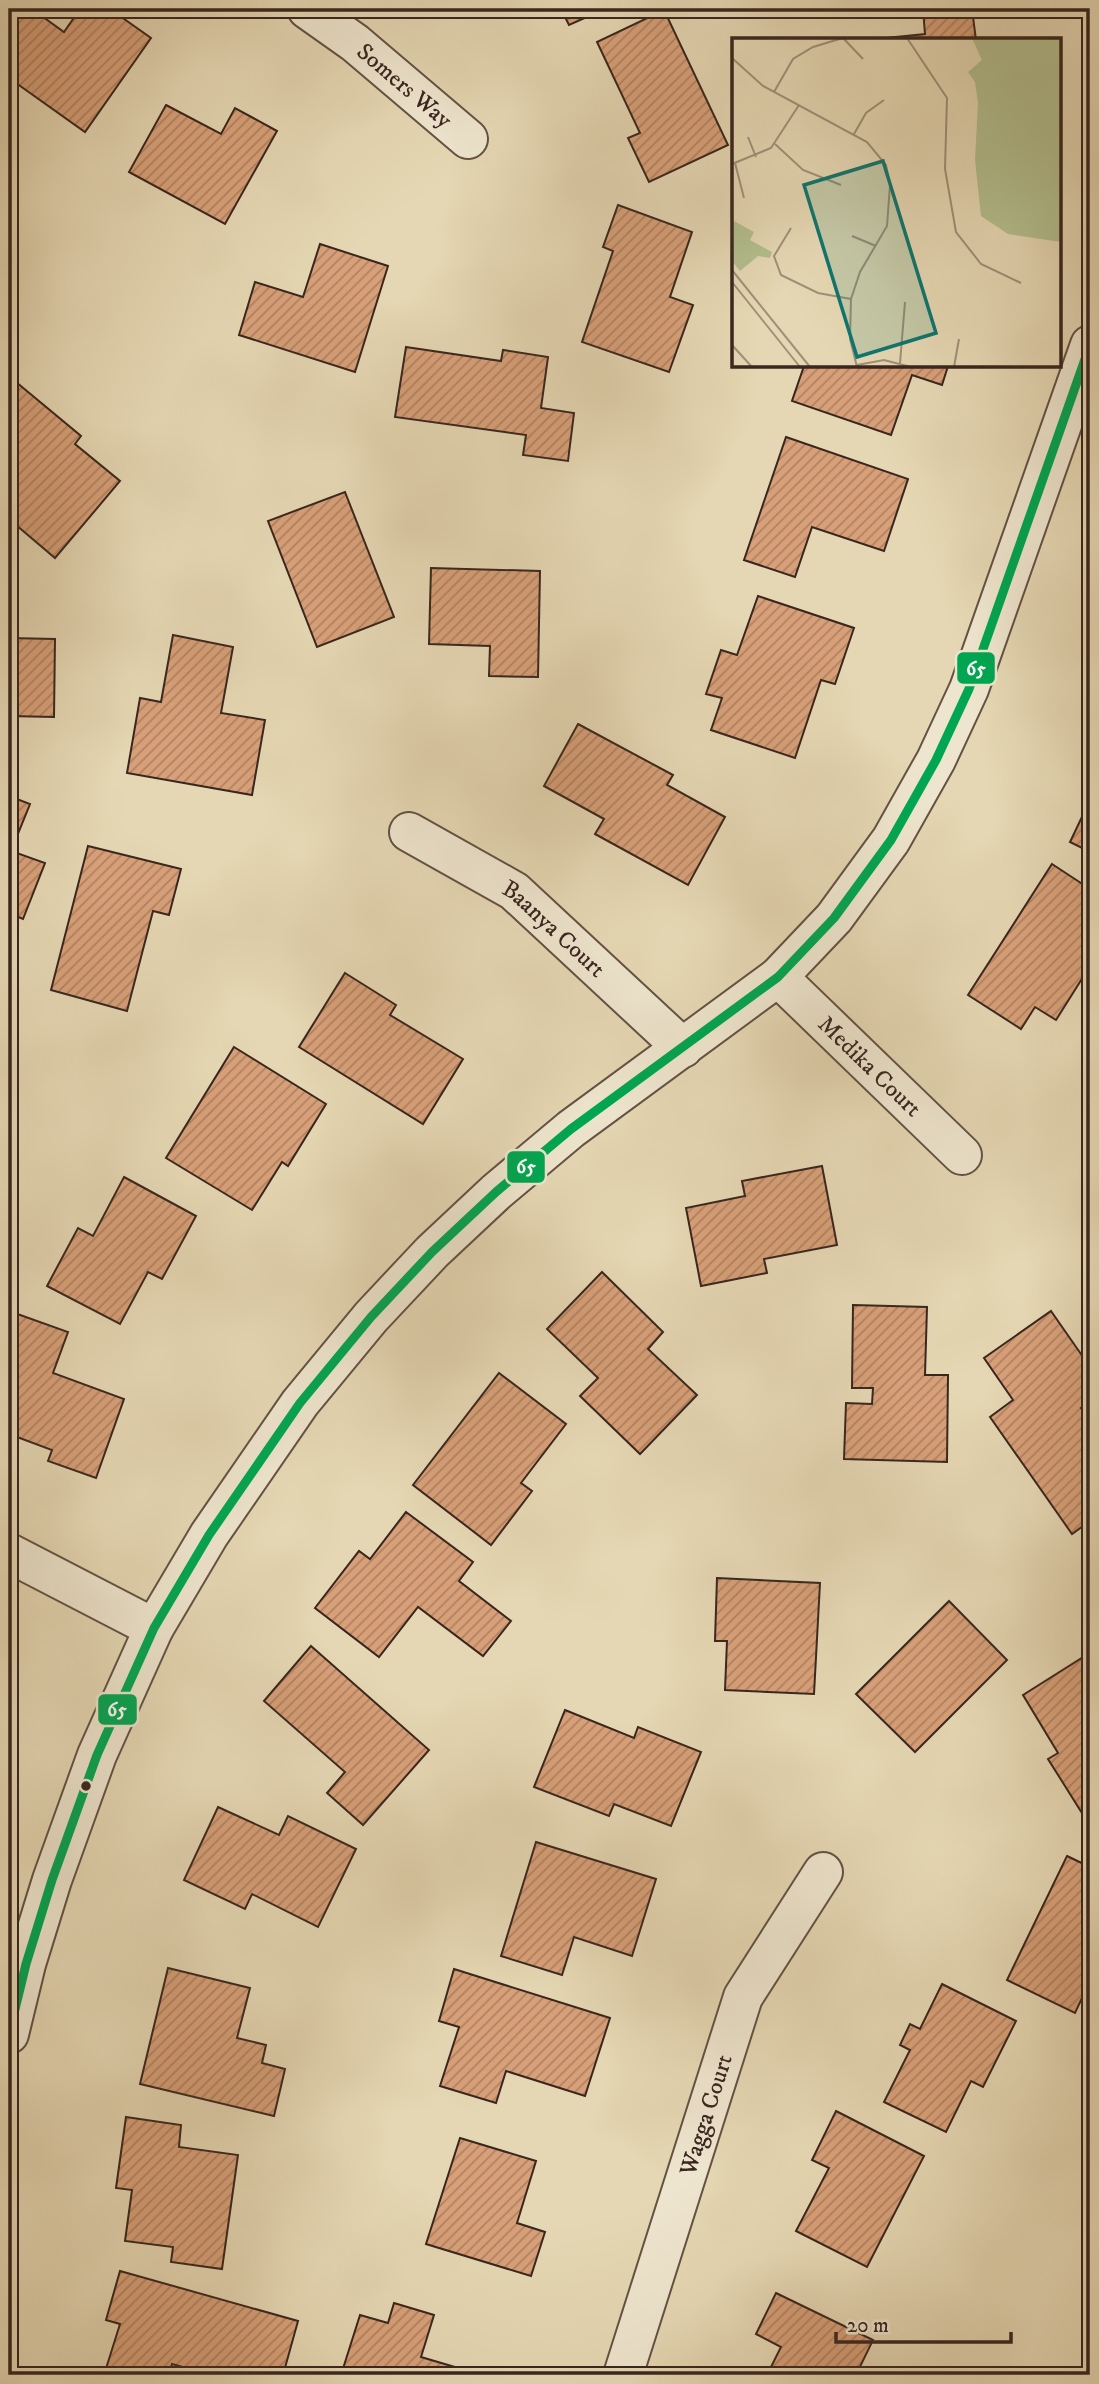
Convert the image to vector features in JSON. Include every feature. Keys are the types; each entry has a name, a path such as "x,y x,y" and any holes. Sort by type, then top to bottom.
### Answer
{"street":[{"name":"Somers Way","path":"307,9 355,43 468,139"},
{"path":"9,2034 26,1964 97,1755 154,1628 209,1535 292,1414 370,1317 432,1252 496,1192 571,1129 778,977 834,918 891,839 936,760 969,689 1090,345"},
{"name":"Baanya Court","path":"409,832 514,891 683,1048"},
{"name":"Medika Court","path":"778,977 962,1155"},
{"path":"9,1553 154,1628"},
{"name":"Wagga Court","path":"623,2375 743,1997 823,1872"}],"building":[{"path":"12,9 32,9 64,32 80,9 110,9 151,38 85,132 9,78 9,13"},
{"path":"561,9 605,9 569,25"},
{"path":"923,9 972,9 976,38 886,38 925,34"},
{"path":"664,10 728,145 649,182 628,138 640,133 597,42"},
{"path":"166,105 221,134 235,108 277,131 225,224 129,172"},
{"path":"618,205 692,232 670,297 693,305 669,372 582,342 613,251 603,247"},
{"path":"320,244 388,266 355,372 239,335 255,282 303,297"},
{"path":"406,347 501,361 503,350 548,357 541,408 574,413 568,461 523,455 526,435 395,417"},
{"path":"803,368 947,368 942,385 912,375 891,435 792,401"},
{"path":"10,377 81,436 75,444 120,481 55,558 9,519"},
{"path":"786,437 908,479 884,551 812,527 795,577 744,560"},
{"path":"345,492 394,617 317,647 268,521"},
{"path":"431,568 540,571 538,677 489,676 490,646 429,644"},
{"path":"758,596 854,628 835,684 821,680 795,758 711,730 722,698 706,694 721,650 737,655"},
{"path":"173,635 233,647 221,713 265,720 252,795 127,773 140,698 161,702"},
{"path":"9,638 55,639 54,717 9,716"},
{"path":"578,724 673,775 667,785 725,817 688,885 595,834 604,819 544,786"},
{"path":"9,796 30,804 11,851 45,863 23,919 9,913"},
{"path":"1090,800 1090,852 1070,842"},
{"path":"88,846 181,869 169,915 153,911 127,1011 51,990"},
{"path":"1052,864 1090,889 1090,966 1056,1020 1035,1007 1021,1029 968,995"},
{"path":"345,973 396,1005 390,1015 463,1059 423,1124 299,1047"},
{"path":"234,1047 326,1104 288,1166 282,1162 252,1210 166,1158"},
{"path":"822,1166 837,1245 764,1259 767,1273 701,1286 686,1208 745,1196 742,1181"},
{"path":"124,1177 196,1216 162,1279 148,1272 120,1324 47,1286 78,1228 93,1236"},
{"path":"602,1272 663,1332 648,1349 697,1395 640,1454 580,1396 598,1378 547,1329"},
{"path":"853,1305 927,1307 925,1375 948,1375 947,1462 844,1459 846,1403 872,1404 873,1388 852,1388"},
{"path":"9,1311 68,1332 53,1373 124,1399 96,1478 48,1461 52,1450 9,1434"},
{"path":"1051,1311 1090,1367 1090,1402 1081,1408 1090,1421 1090,1521 1072,1534 990,1417 1013,1400 984,1358"},
{"path":"499,1373 566,1424 521,1483 532,1491 491,1545 413,1485"},
{"path":"406,1512 473,1562 459,1581 511,1621 483,1656 418,1607 379,1657 315,1608 359,1551 370,1559"},
{"path":"717,1578 820,1583 814,1694 725,1690 727,1641 715,1641"},
{"path":"949,1601 1007,1660 915,1752 856,1694"},
{"path":"311,1646 429,1750 363,1825 327,1793 345,1772 264,1701"},
{"path":"1085,1656 1090,1664 1090,1819 1087,1821 1048,1759 1058,1753 1023,1695"},
{"path":"565,1710 634,1738 638,1727 701,1752 671,1826 614,1804 609,1816 534,1787"},
{"path":"218,1807 279,1835 288,1816 356,1849 318,1927 252,1894 245,1909 184,1880"},
{"path":"536,1842 656,1879 632,1956 574,1937 562,1975 501,1956"},
{"path":"1067,1856 1090,1867 1090,1981 1075,2013 1007,1980"},
{"path":"168,1968 250,1988 237,2038 266,2045 262,2063 285,2069 274,2116 140,2084"},
{"path":"454,1969 610,2018 585,2096 506,2071 496,2103 440,2086 459,2027 439,2021"},
{"path":"942,1984 1016,2021 983,2087 971,2081 946,2132 884,2102 910,2050 900,2045 910,2024 920,2029"},
{"path":"836,2111 924,2156 867,2267 796,2231 829,2168 812,2160"},
{"path":"126,2117 181,2125 179,2147 238,2155 222,2269 171,2262 173,2247 125,2241 132,2190 116,2188"},
{"path":"460,2138 536,2161 517,2223 545,2232 531,2276 426,2244"},
{"path":"120,2271 298,2321 283,2375 211,2375 172,2364 169,2375 104,2375 120,2324 106,2320"},
{"path":"776,2293 873,2340 856,2375 767,2375 781,2347 756,2334"},
{"path":"394,2303 434,2315 421,2357 482,2375 341,2375 360,2315 388,2323"}],"transit line":[{"name":"65","path":"9,2034 26,1964 52,1880 97,1755 154,1628 209,1535 300,1403 371,1317 432,1252 496,1192 571,1129 778,977 834,918 891,840 936,760 969,689 1090,345"}]}
